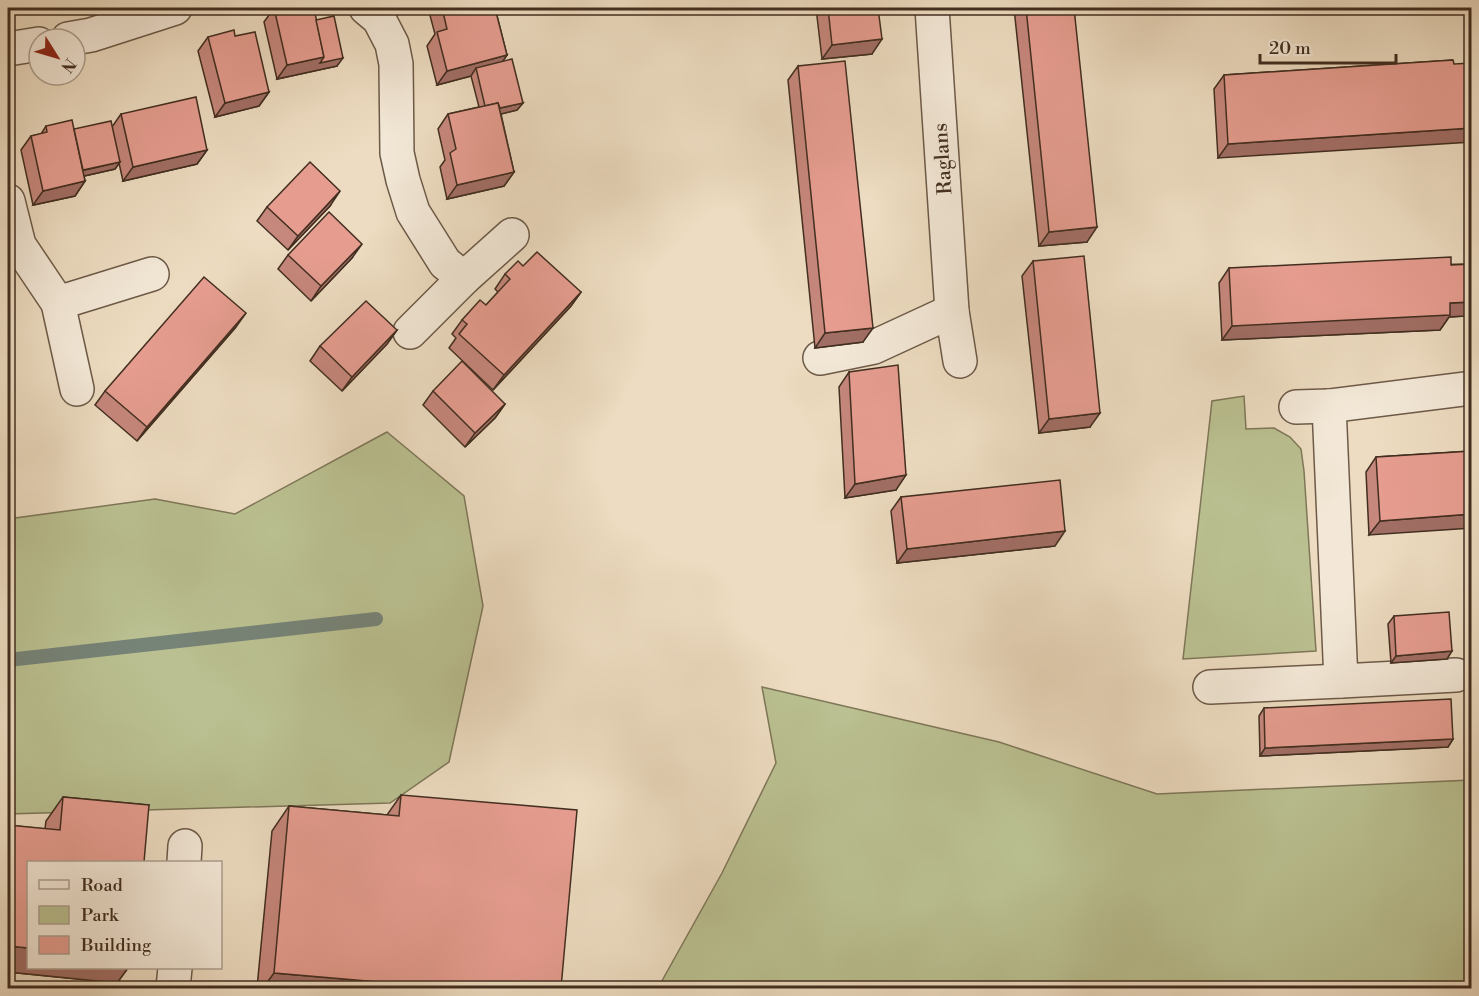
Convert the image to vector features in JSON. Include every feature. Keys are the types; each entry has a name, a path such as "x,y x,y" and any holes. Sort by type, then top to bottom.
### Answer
{"street":[{"path":"87,36 175,8"},
{"path":"366,8 378,19 392,44 396,64 398,153 403,180 413,212 445,263 464,278"},
{"name":"Raglans","path":"932,8 952,311 960,361"},
{"path":"8,49 27,46"},
{"path":"8,201 19,245 58,303 77,389"},
{"path":"410,332 464,278 512,235"},
{"path":"58,303 152,274"},
{"path":"820,358 874,347 952,311"},
{"path":"1296,407 1329,406 1472,388"},
{"path":"1329,406 1341,681"},
{"path":"1210,687 1456,675"},
{"path":"173,988 175,969"}],"green space":[{"path":"1244,396 1246,429 1274,428 1290,437 1301,449 1316,651 1183,659 1212,401"},
{"path":"387,432 464,496 483,606 449,762 390,803 8,814 8,519 155,499 235,514"},
{"path":"762,687 999,742 1157,794 1471,780 1471,988 658,988 722,873 776,763"}],"building":[{"path":"274,8 314,8 324,57 287,65"},
{"path":"442,8 495,8 507,55 447,71 437,32 447,29"},
{"path":"828,8 878,8 882,39 832,45"},
{"path":"1026,8 1074,8 1097,227 1049,232"},
{"path":"334,16 343,58 320,63 324,57 316,20"},
{"path":"234,30 235,36 255,32 269,92 225,103 208,37"},
{"path":"512,59 523,103 500,108 498,103 485,106 476,68"},
{"path":"1453,60 1454,64 1472,63 1472,128 1228,144 1224,75"},
{"path":"845,61 873,328 825,333 798,66"},
{"path":"196,97 207,150 133,167 121,114"},
{"path":"498,103 514,172 457,185 450,153 456,149 448,114"},
{"path":"72,120 85,181 43,191 31,136 47,132 46,126"},
{"path":"111,121 120,162 83,170 74,129"},
{"path":"310,162 340,191 298,236 267,207"},
{"path":"329,212 362,244 321,286 288,255"},
{"path":"537,252 581,292 504,375 459,334 467,324 462,320 480,300 486,305 510,279 505,274 518,261 523,266"},
{"path":"1084,256 1100,413 1049,419 1033,261"},
{"path":"1451,257 1451,265 1472,264 1472,302 1450,303 1450,315 1232,326 1229,268"},
{"path":"204,277 246,313 147,427 105,391"},
{"path":"366,301 397,330 352,377 320,346"},
{"path":"462,361 505,404 475,433 433,391"},
{"path":"898,365 906,475 855,484 849,372"},
{"path":"1472,451 1472,514 1380,521 1376,457"},
{"path":"1060,480 1065,531 907,549 901,497"},
{"path":"1449,612 1452,651 1396,656 1394,616"},
{"path":"1451,699 1453,739 1265,748 1264,708"},
{"path":"401,795 577,810 561,988 449,988 274,973 289,806 399,816"},
{"path":"63,797 149,805 144,861 27,861 27,948 8,946 8,825 60,830"}],"waterway":[{"path":"8,660 376,619"}]}
